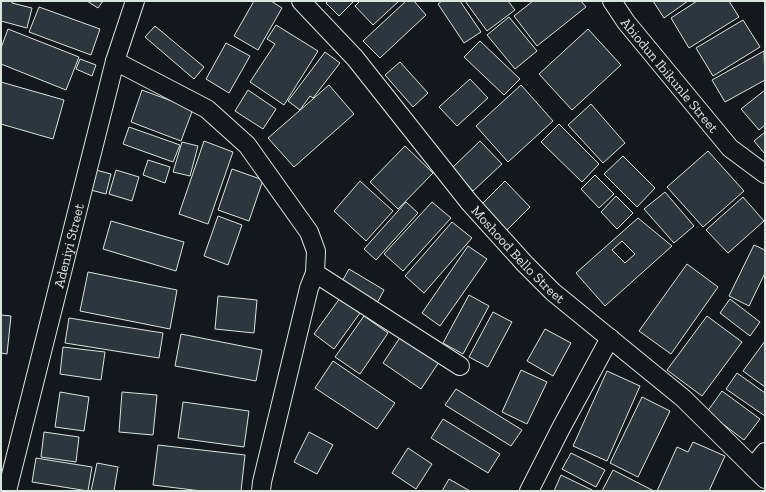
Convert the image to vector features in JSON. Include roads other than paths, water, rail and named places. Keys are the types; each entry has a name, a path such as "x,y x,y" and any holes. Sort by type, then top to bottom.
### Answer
{"street":[{"name":"Adeniyi Street","path":"7,491 115,61 135,1"},
{"name":"Moshood Bello Street","path":"302,1 356,58 469,202 552,292 683,398 759,473"},
{"name":"Abiodun Ibikunle Street","path":"612,1 626,22 730,148 765,174"},
{"path":"115,61 207,109 247,145 310,232 316,251 315,273 262,482 262,491"},
{"path":"315,273 460,366"},
{"path":"529,491 560,428 610,338"},
{"path":"759,473 765,452"}]}
